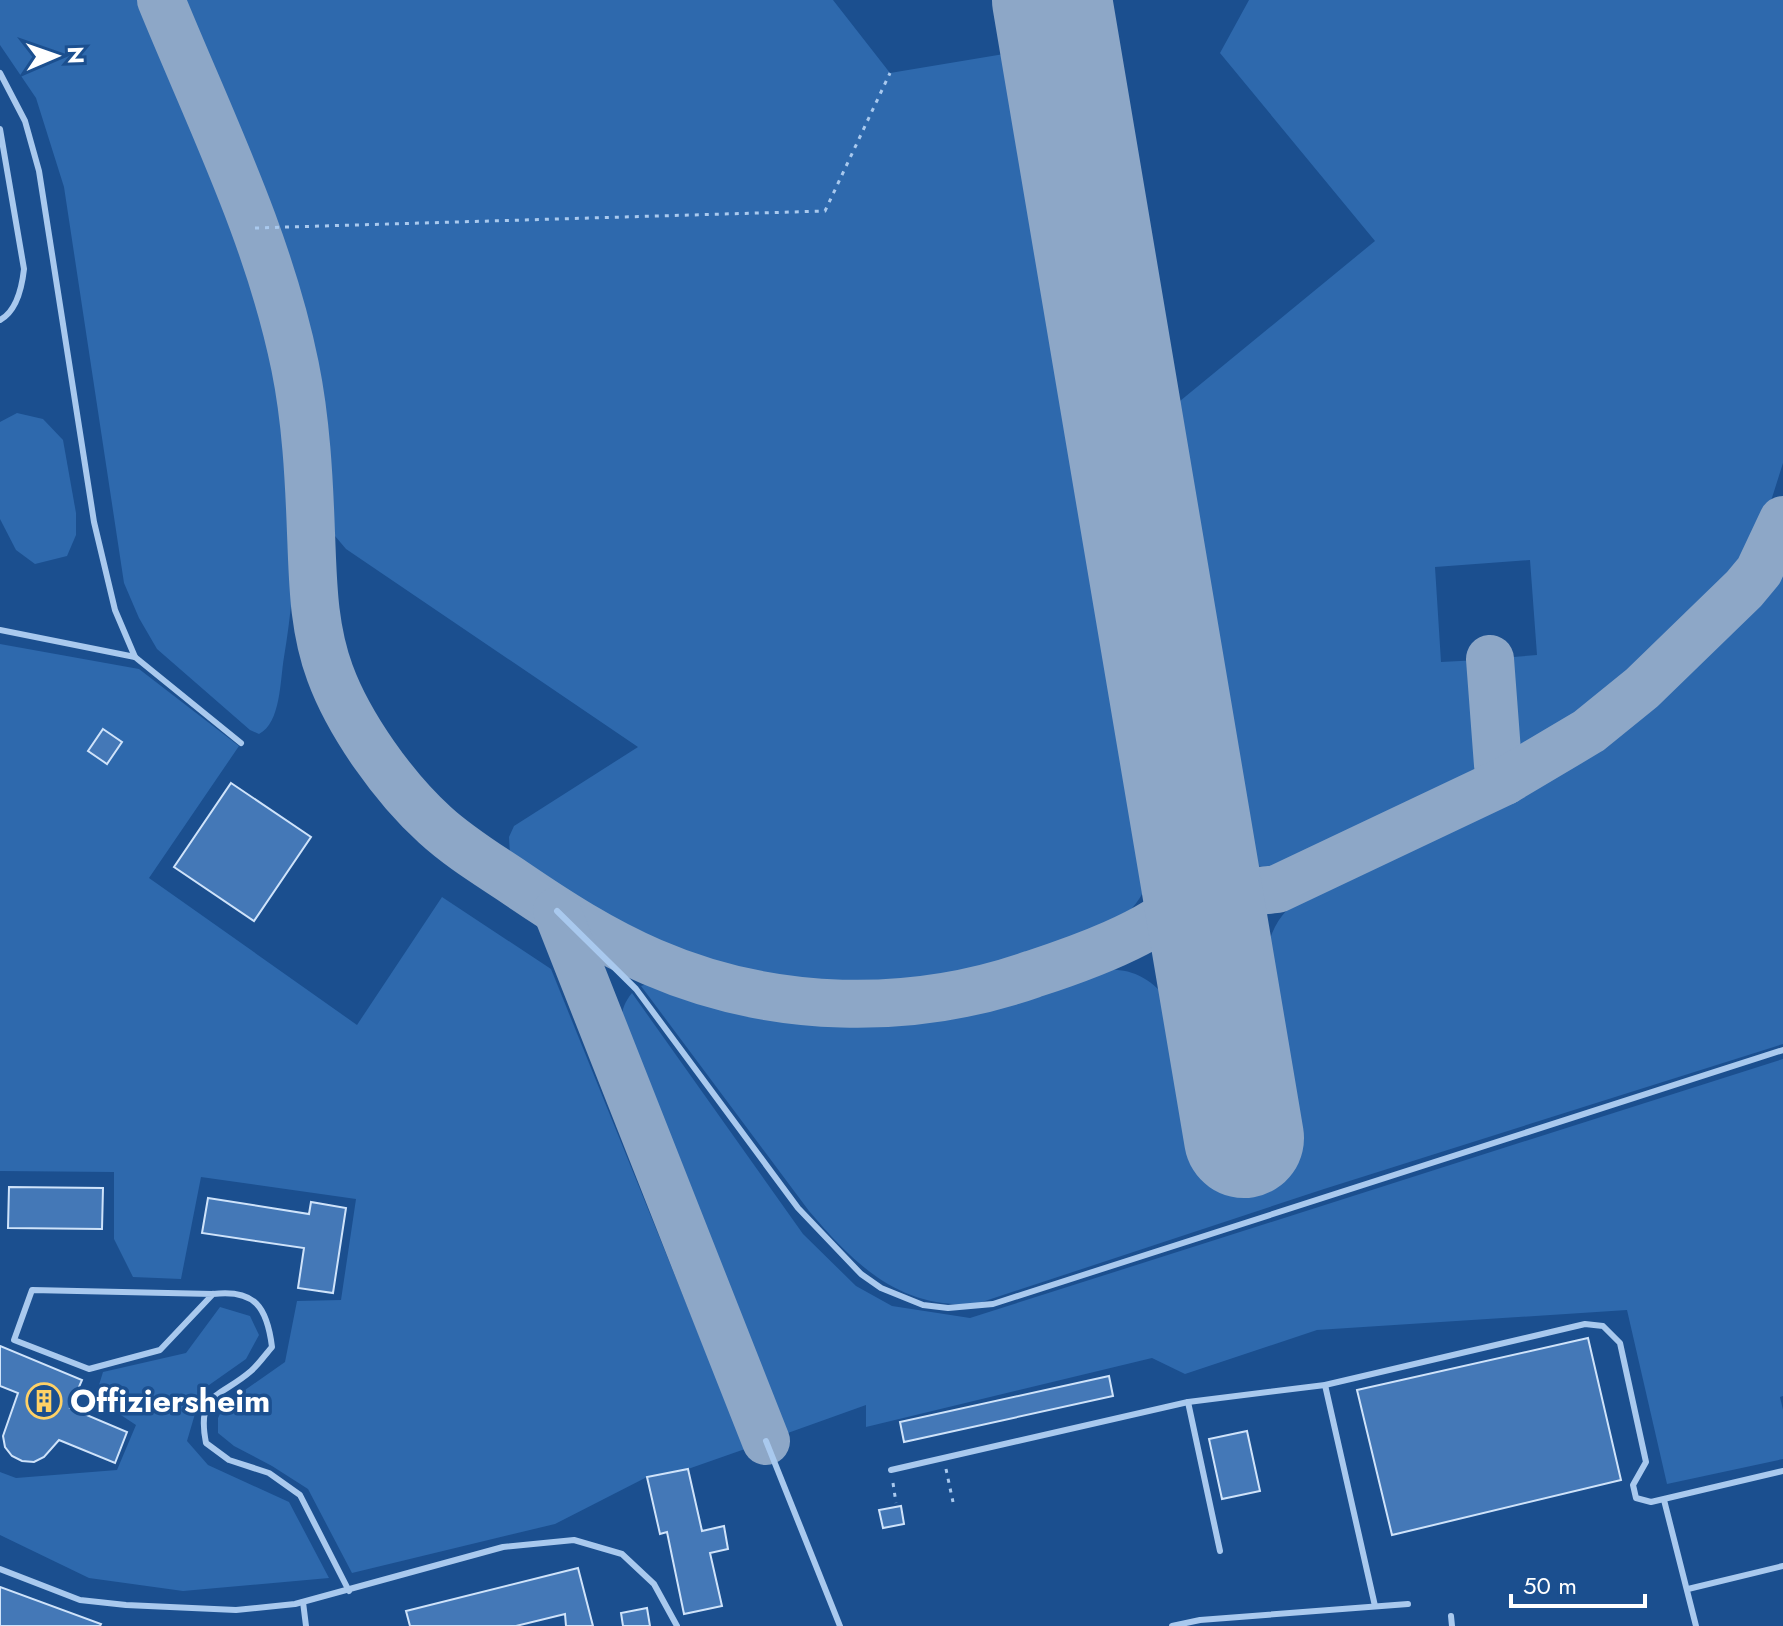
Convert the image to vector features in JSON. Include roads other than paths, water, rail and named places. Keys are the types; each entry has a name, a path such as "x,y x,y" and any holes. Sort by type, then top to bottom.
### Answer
{"lane":[{"path":"0,73 25,121 39,171 94,522 115,610 135,657"},
{"path":"0,129 24,269 17,301 7,316 0,320"},
{"path":"0,630 135,657 241,743"},
{"path":"557,911 636,989 798,1208 841,1256 881,1288 912,1301 948,1308 993,1304 1783,1050"},
{"path":"213,1294 160,1350 89,1369 14,1340 32,1290 213,1294 235,1291 256,1303 269,1322 272,1347 252,1371 211,1398 201,1420 206,1443 229,1460 269,1473 300,1495 349,1591"},
{"path":"891,1470 1188,1402 1325,1385 1585,1324 1603,1326 1620,1343 1646,1462 1633,1485 1636,1498 1651,1502 1664,1500 1783,1471"},
{"path":"1325,1385 1375,1606"},
{"path":"1188,1402 1220,1551"},
{"path":"766,1441 840,1626"},
{"path":"1664,1500 1696,1626"},
{"path":"0,1569 80,1600 236,1610 303,1602 503,1547 574,1540 622,1554 654,1584 677,1626"},
{"path":"1688,1589 1783,1566"},
{"path":"303,1602 306,1626"},
{"path":"1172,1626 1200,1620 1408,1604"},
{"path":"1451,1616 1452,1626"}],"place":[{"name":"Offiziersheim","path":"44,1401"}]}
